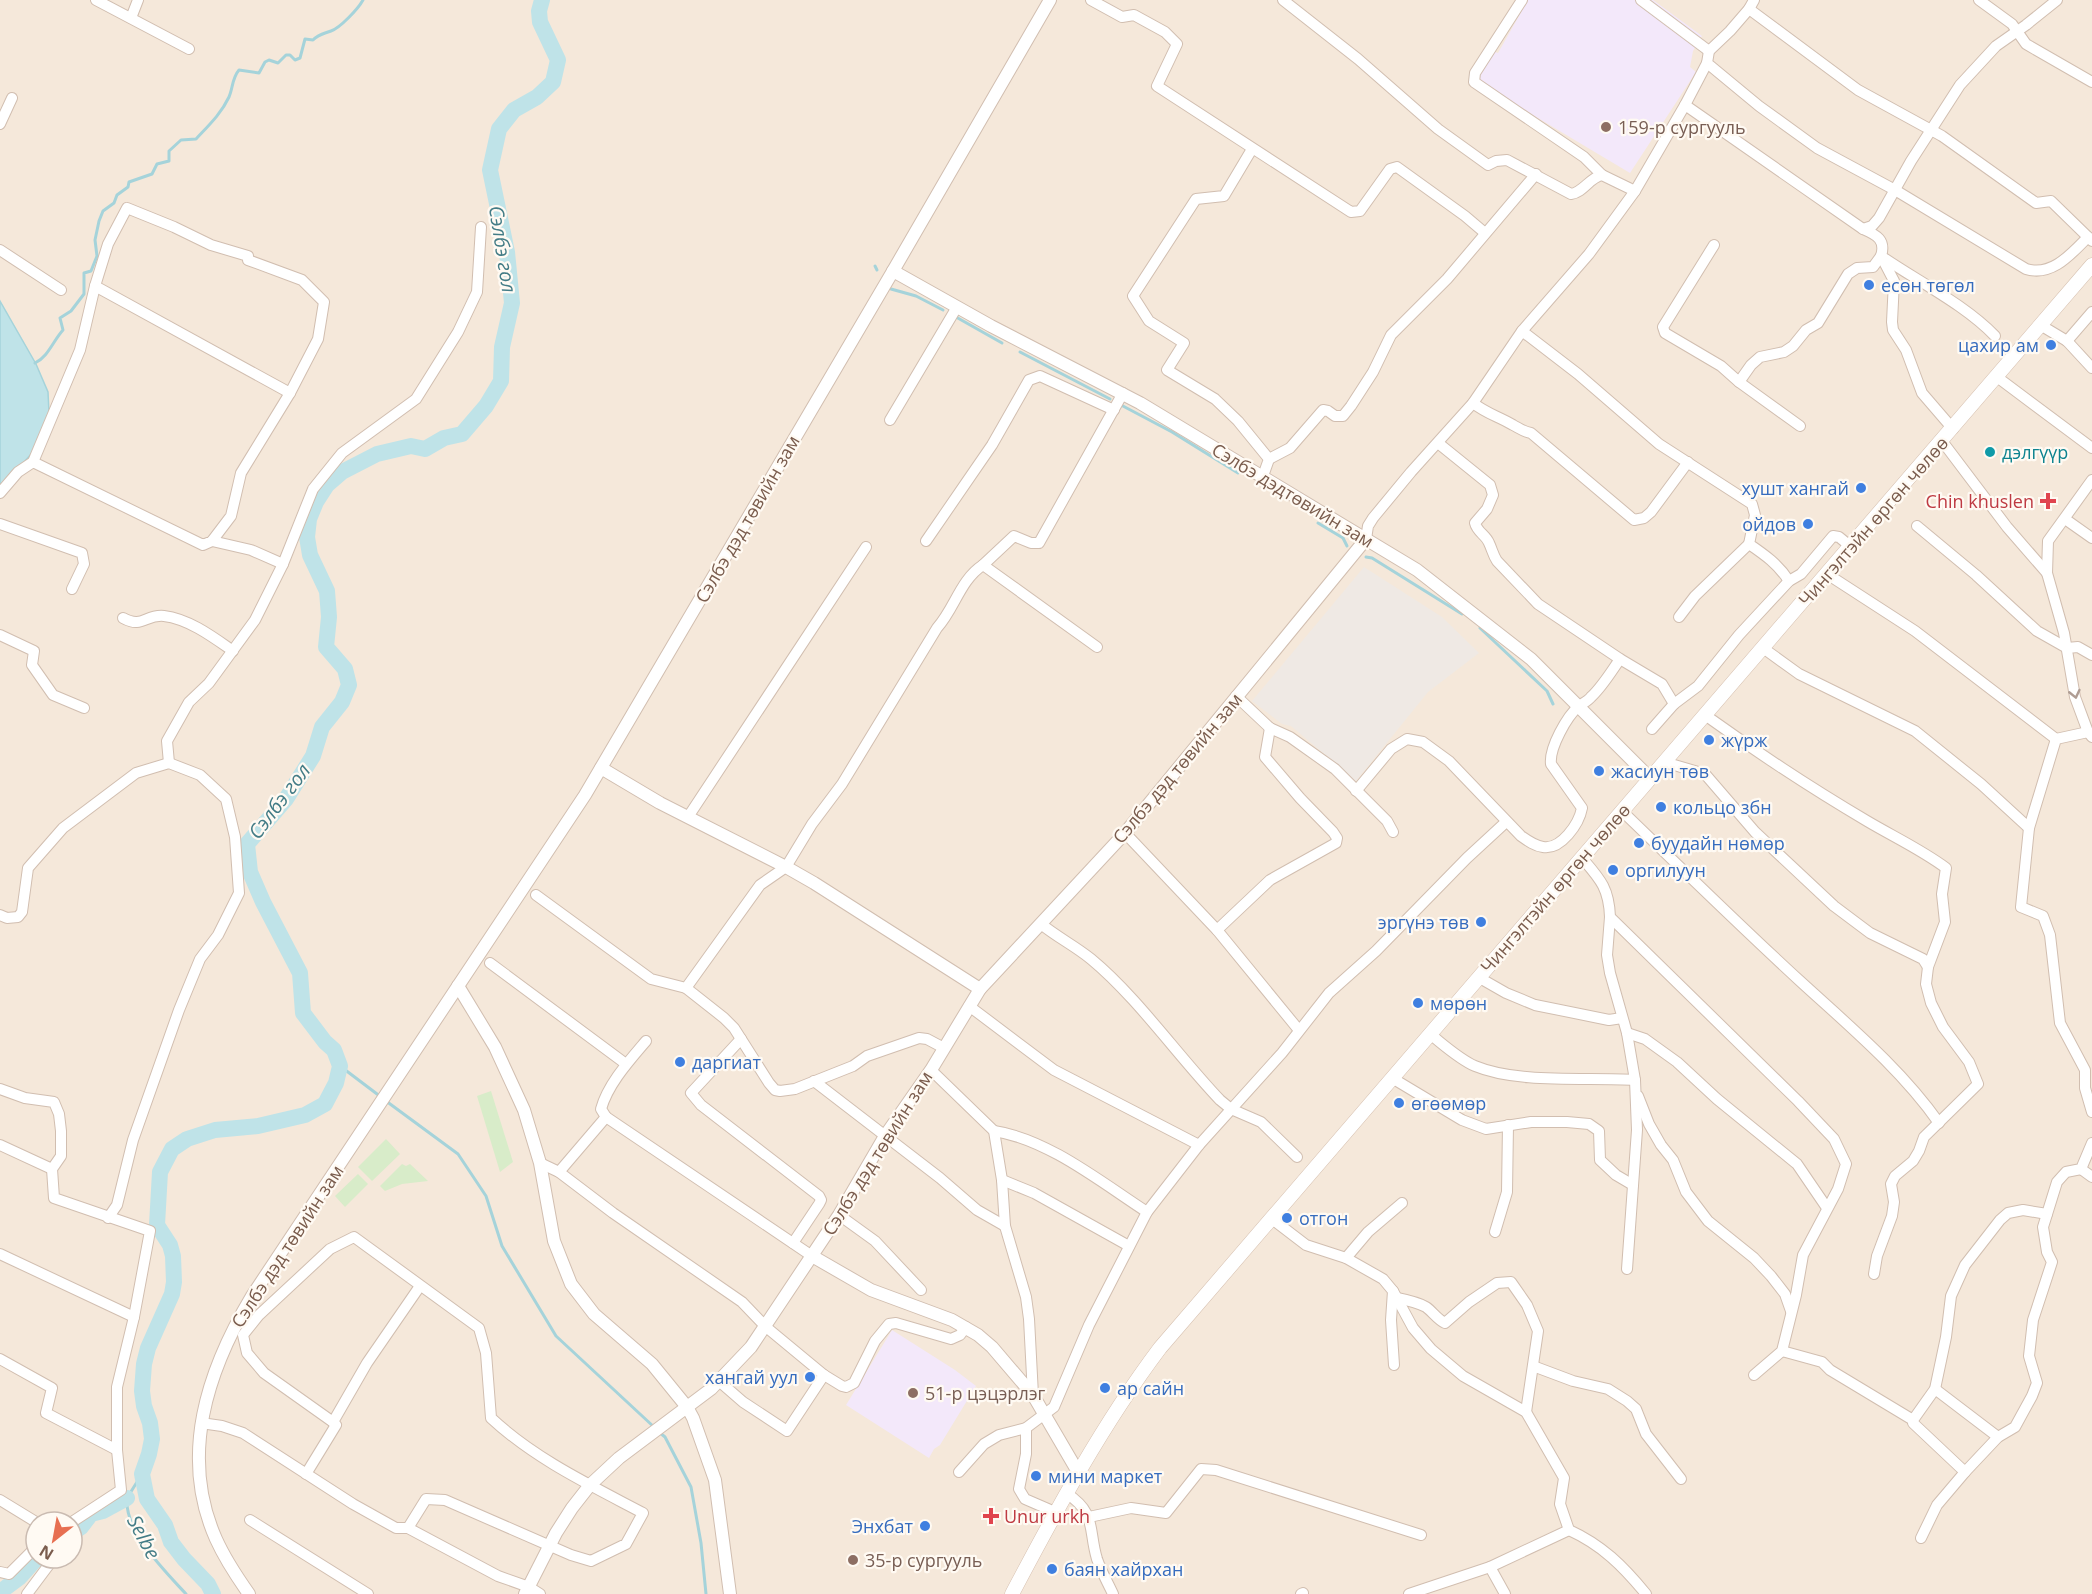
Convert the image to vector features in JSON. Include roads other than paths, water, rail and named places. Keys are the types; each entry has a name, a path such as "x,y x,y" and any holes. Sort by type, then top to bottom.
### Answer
{"main road":[{"name":"Чингэлтэйн өргөн чөлөө","path":"1012,1594 1078,1472 1112,1416 1148,1364 1478,977 2042,326 2092,265"}],"street":[{"path":"96,0 189,49"},
{"path":"131,18 138,0"},
{"name":"Сэлбэ дэд төвийн зам","path":"249,1594 222,1551 207,1516 198,1470 201,1423 205,1402 220,1357 241,1314 601,768 1050,0"},
{"path":"1091,0 1122,17 1134,15 1165,32 1177,44 1157,86 1351,212 1360,211 1390,169 1397,166 1466,216 1485,233"},
{"path":"1283,0 1358,59 1438,129 1488,165 1496,161 1507,160 1571,194 1580,191 1594,178 1602,175"},
{"path":"1522,0 1474,73 1474,82 1584,157 1602,175 1635,190"},
{"path":"1641,0 1709,51"},
{"path":"1979,0 2012,24 2026,44 2092,82"},
{"path":"1863,229 1872,226 1879,218 1930,130 1960,85 1996,46 2057,0"},
{"path":"1366,539 1368,526 1373,518 1473,403 1522,331 1589,254 1635,190 1685,105 1707,63 1709,51 1730,32 1751,5 1858,90 1930,130 1976,159 2036,203 2051,201 2090,239 2057,266 2047,270 2032,271 1895,190 1817,148 1759,106 1707,63"},
{"path":"0,124 12,98"},
{"path":"1685,105 1863,229 1876,234 1882,241 1881,256 1872,267 1857,268 1848,274 1818,323 1806,330 1793,346 1784,352 1760,357 1739,382"},
{"path":"1252,149 1224,196 1196,199 1133,296 1149,321 1184,344 1167,370 1215,399 1269,459"},
{"path":"1263,476 1269,459 1290,448 1323,410 1335,416 1343,416 1373,372 1392,335 1436,291 1536,174"},
{"path":"0,493 18,472 33,462 80,350 108,244 127,208 211,245 248,256 248,260 302,280 324,302 318,339 290,393 241,473 231,516 212,541 203,545 33,462"},
{"path":"169,763 167,741 189,702 209,683 255,620 283,564 313,489 342,453 416,399 458,332 477,292 482,227"},
{"path":"1714,245 1663,327 1665,333 1721,366 1739,382 1800,426"},
{"path":"0,250 61,291"},
{"path":"1881,256 1986,326 1995,336"},
{"path":"1881,256 1894,281 1893,330 1906,350 1922,393 1953,429"},
{"name":"Сэлбэ дэдтөвийн зам","path":"893,271 957,307 1123,393 1417,570 1479,616 1531,659 1650,778"},
{"path":"96,286 290,393"},
{"path":"890,420 957,307"},
{"path":"2067,341 2092,312"},
{"path":"2042,326 2067,341 2092,368"},
{"path":"1522,331 1578,374 1659,444 1752,504 1755,515 1749,544 1695,596 1679,617"},
{"path":"926,541 992,445 1029,380 1040,376 1114,410"},
{"path":"1997,377 2092,447"},
{"path":"686,988 760,885 786,867 812,824 842,784 937,628 952,608 962,586 973,572 1014,536 1031,543 1039,543 1123,393"},
{"path":"1473,403 1487,414 1512,424 1526,433 1531,433 1634,520 1644,518 1651,512 1688,462"},
{"path":"1942,441 2007,527 2047,573"},
{"path":"1438,443 1490,485 1494,495 1487,509 1475,523 1477,530 1489,541 1492,554 1497,561 1538,604 1662,684 1674,704"},
{"path":"1827,574 1915,631 2056,739 2090,735 2075,697 2064,633 2047,573 2048,541 2092,480"},
{"path":"2064,519 2092,538"},
{"path":"0,524 82,553 84,564 72,589"},
{"path":"1917,526 1976,575 2037,631 2067,648 2078,647 2092,655"},
{"path":"1652,729 1674,704 1698,686 1739,635 1789,581 1801,574 1833,536 1839,537 1850,546"},
{"name":"Сэлбэ дэд төвийн зам","path":"590,1485 635,1446 720,1382 752,1347 840,1215 885,1136 931,1070 980,989 1125,833 1366,539"},
{"path":"212,541 252,549 283,564"},
{"path":"1749,544 1771,559 1789,581"},
{"path":"688,818 866,547"},
{"path":"983,565 1097,647"},
{"path":"123,618 130,622 142,622 149,618 163,616 204,632 233,651"},
{"path":"0,635 34,651 32,665 53,695 84,708"},
{"path":"1763,648 1799,674 1916,732 1981,784 2029,828"},
{"path":"1356,790 1391,749 1407,739 1423,742 1449,761 1506,822 1532,844 1542,848 1551,847 1561,842 1580,816 1582,808 1554,771 1550,757 1566,723 1578,707 1591,697 1620,659"},
{"path":"1236,696 1270,728 1290,737 1345,778 1387,821 1393,832"},
{"path":"1705,715 1760,754 1946,868 1942,894 1945,922 1928,967 1926,984 1942,1028 1969,1062 1978,1084 1924,1137 1913,1161 1895,1176 1891,1184 1894,1202 1892,1216 1877,1256 1874,1274"},
{"path":"1217,930 1270,880 1336,843 1337,838 1333,832 1265,757 1270,728"},
{"path":"2056,739 2029,828 2021,907 2043,916 2050,935 2060,1023 2085,1070 2085,1088 2092,1112"},
{"path":"1664,762 1705,774 1755,832 1834,906 1870,933 1923,959 1928,967"},
{"path":"0,915 7,918 18,917 22,912 28,868 63,828 136,773 169,763 200,774 226,799 235,837 240,890 218,934 200,959 133,1140 117,1205 108,1218"},
{"path":"601,768 688,818 786,867 980,989"},
{"path":"1622,811 1898,1073 1921,1097 1940,1123"},
{"path":"959,1472 984,1444 999,1435 1026,1428 1054,1407 1081,1342 1147,1212 1198,1145 1282,1053 1298,1029 1329,993 1377,951 1467,858 1506,822"},
{"path":"1125,833 1217,930 1298,1029"},
{"path":"1582,858 1603,882 1609,903 1607,955 1627,1033 1635,1084 1637,1130 1628,1269"},
{"path":"536,895 651,979 686,988 724,1018 775,1090 795,1089 853,1066 867,1056 919,1038 944,1048"},
{"path":"1610,917 1798,1101 1834,1139 1846,1164 1838,1189 1803,1255 1782,1351 1754,1375"},
{"path":"1041,924 1090,959 1118,986 1220,1100 1231,1109 1261,1122 1297,1157"},
{"path":"490,963 626,1064"},
{"path":"1478,977 1506,993 1535,1005 1609,1020 1623,1018"},
{"path":"458,986 482,1022 508,1072 524,1110 540,1163 554,1241 571,1284 594,1314 652,1364 687,1407 704,1445 715,1480 730,1594"},
{"path":"969,1006 1054,1070 1198,1145"},
{"path":"1627,1033 1645,1039 1677,1062 1797,1164 1827,1208"},
{"path":"1430,1034 1456,1055 1475,1065 1502,1073 1563,1079 1598,1078 1635,1084"},
{"path":"741,1039 691,1093 701,1105 819,1196 819,1204 793,1243"},
{"path":"646,1041 626,1064 604,1099 601,1109 606,1117 812,1256"},
{"path":"931,1070 994,1131 1021,1136 1049,1149 1147,1212"},
{"path":"1392,1078 1462,1120 1486,1129 1532,1122 1589,1124 1599,1131 1600,1160 1616,1176 1633,1185"},
{"path":"814,1081 940,1178 977,1210 1005,1226"},
{"path":"1635,1084 1649,1124 1673,1160 1686,1192 1708,1221 1754,1258 1772,1276 1785,1294 1791,1315"},
{"path":"0,1089 25,1098 54,1102 59,1114 61,1131 61,1156 52,1169 54,1198 150,1232 134,1317 117,1387 117,1450 121,1490 84,1514"},
{"path":"559,1172 606,1117"},
{"path":"1494,1232 1507,1192 1508,1125"},
{"path":"994,1131 1002,1180 1005,1226 1026,1297 1034,1395"},
{"path":"2081,1169 2092,1143"},
{"path":"0,1145 52,1169"},
{"path":"540,1163 559,1172 613,1213 742,1302 766,1327 824,1375 843,1386 854,1383 875,1341 890,1323 899,1323 951,1339 960,1335 966,1327"},
{"path":"1921,1538 1937,1505 1998,1437 2015,1427 2032,1396 2037,1383 2029,1356 2033,1320 2052,1262 2047,1252 2043,1227 2057,1182 2066,1172 2081,1169 2092,1177"},
{"path":"1002,1180 1034,1193 1129,1246"},
{"path":"1346,1258 1368,1232 1402,1203"},
{"path":"1912,1420 1935,1389 1946,1337 1951,1296 1965,1265 2000,1220 2008,1214 2023,1210 2047,1214"},
{"path":"840,1215 875,1241 921,1290"},
{"path":"1272,1219 1306,1245 1346,1258 1383,1279 1395,1294 1413,1328 1431,1349 1463,1376 1526,1412 1564,1478 1560,1504 1569,1530 1590,1540 1608,1553 1646,1594"},
{"path":"306,1474 336,1425 264,1373 248,1353 243,1335 259,1315 330,1249 354,1237 478,1328 486,1353 491,1418 508,1435 549,1462 643,1514 626,1544 591,1561 550,1546 445,1500 426,1499 408,1528"},
{"path":"0,1254 134,1317"},
{"name":"Сэлбэ дэд төвийн зам","path":"812,1256 871,1290 966,1327 992,1347 1034,1395 1078,1472"},
{"path":"1395,1294 1427,1308 1438,1320 1445,1323 1469,1302 1497,1283 1511,1282 1527,1305 1538,1331 1526,1412"},
{"path":"333,1422 367,1363 420,1286"},
{"path":"1394,1365 1391,1320 1395,1294"},
{"path":"1782,1351 1822,1362 1830,1370 1912,1420 1913,1424 1965,1472"},
{"path":"0,1359 52,1388 46,1413 117,1450"},
{"path":"1533,1366 1572,1381 1608,1389 1627,1401 1636,1409 1646,1434 1681,1479"},
{"path":"720,1382 743,1402 787,1431 824,1375"},
{"path":"1935,1389 1998,1437"},
{"path":"201,1423 222,1426 243,1433 353,1504 396,1528 408,1528 531,1592 550,1546 572,1508 590,1485"},
{"path":"1026,1428 1026,1454 1019,1483 1020,1491 1025,1498 1055,1512"},
{"path":"1089,1517 1131,1508 1166,1513 1201,1470 1216,1470 1421,1535"},
{"path":"1066,1493 1079,1502 1089,1517 1097,1560 1113,1594"},
{"path":"0,1500 24,1515"},
{"path":"250,1520 368,1594"},
{"path":"1409,1594 1490,1567 1569,1530"},
{"path":"0,1572 9,1574 24,1559"},
{"path":"1490,1567 1505,1594"},
{"path":"27,1594 45,1570"}],"water":[{"path":"0,301 36,364 48,392 49,413 33,452 0,489"}],"waterway":[{"path":"35,363 47,353 63,330 60,318 71,311 84,294 84,273 91,271 97,256 95,240 99,221 103,211 114,203 117,195 128,187 129,182 152,174 157,164 169,161 169,151 181,140 196,139 226,103 239,70 259,73 265,62 269,60 278,63 286,55 290,55 295,60 300,58 305,39 313,40 335,29 363,0"},
{"name":"Сэлбэ гол","path":"213,1594 208,1584 171,1542 165,1525 147,1499 142,1474 152,1439 142,1391 144,1364 148,1348 172,1294 174,1282 173,1256 170,1245 157,1225 160,1172 172,1149 187,1139 215,1130 258,1126 305,1115 325,1104 336,1083 340,1066 334,1050 303,1013 300,973 250,872 247,844 286,799 313,756 322,727 342,702 349,685 345,669 326,647 329,617 327,591 310,555 307,537 309,519 316,502 327,485 342,472 377,454 411,446 425,449 444,438 462,434 486,406 501,381 502,347 512,303 507,252 490,170 499,129 514,110 537,97 553,82 558,60 540,22 539,11 542,0"},
{"path":"875,266 877,270"},
{"path":"891,289 916,296 943,310"},
{"path":"956,317 1002,343"},
{"path":"1020,352 1110,399"},
{"path":"1121,405 1172,432 1238,473"},
{"path":"1318,523 1343,538 1347,546"},
{"path":"1366,557 1372,558 1462,614"},
{"path":"1480,628 1547,691 1553,704"},
{"path":"340,1066 381,1097"},
{"path":"386,1101 458,1154 486,1196 502,1246 556,1336 654,1427"},
{"path":"659,1432 665,1437 691,1487 701,1543 706,1594"},
{"name":"Selbe","path":"142,1474 127,1498 132,1524 148,1550 186,1594"},
{"path":"84,1523 91,1514 103,1511 127,1498"},
{"path":"0,1592 26,1570"}],"place":[{"name":"159-р сургууль","path":"1606,127"},
{"name":"есөн төгөл","path":"1869,285"},
{"name":"цахир ам","path":"2051,345"},
{"name":"дэлгүүр","path":"1990,452"},
{"name":"хушт хангай","path":"1861,488"},
{"name":"Chin khuslen","path":"2048,501"},
{"name":"ойдов","path":"1808,524"},
{"name":"жүрж","path":"1709,740"},
{"name":"жасиун төв","path":"1599,771"},
{"name":"кольцо збн","path":"1661,807"},
{"name":"буудайн нөмөр","path":"1639,843"},
{"name":"оргилуун","path":"1613,870"},
{"name":"эргүнэ төв","path":"1481,922"},
{"name":"мөрөн","path":"1418,1003"},
{"name":"даргиат","path":"680,1062"},
{"name":"өгөөмөр","path":"1399,1103"},
{"name":"отгон","path":"1287,1218"},
{"name":"хангай уул","path":"810,1377"},
{"name":"ар сайн","path":"1105,1388"},
{"name":"51-р цэцэрлэг","path":"913,1393"},
{"name":"мини маркет","path":"1036,1476"},
{"name":"Unur urkh","path":"991,1516"},
{"name":"Энхбат","path":"925,1526"},
{"name":"35-р сургууль","path":"853,1560"},
{"name":"баян хайрхан","path":"1052,1569"}]}
